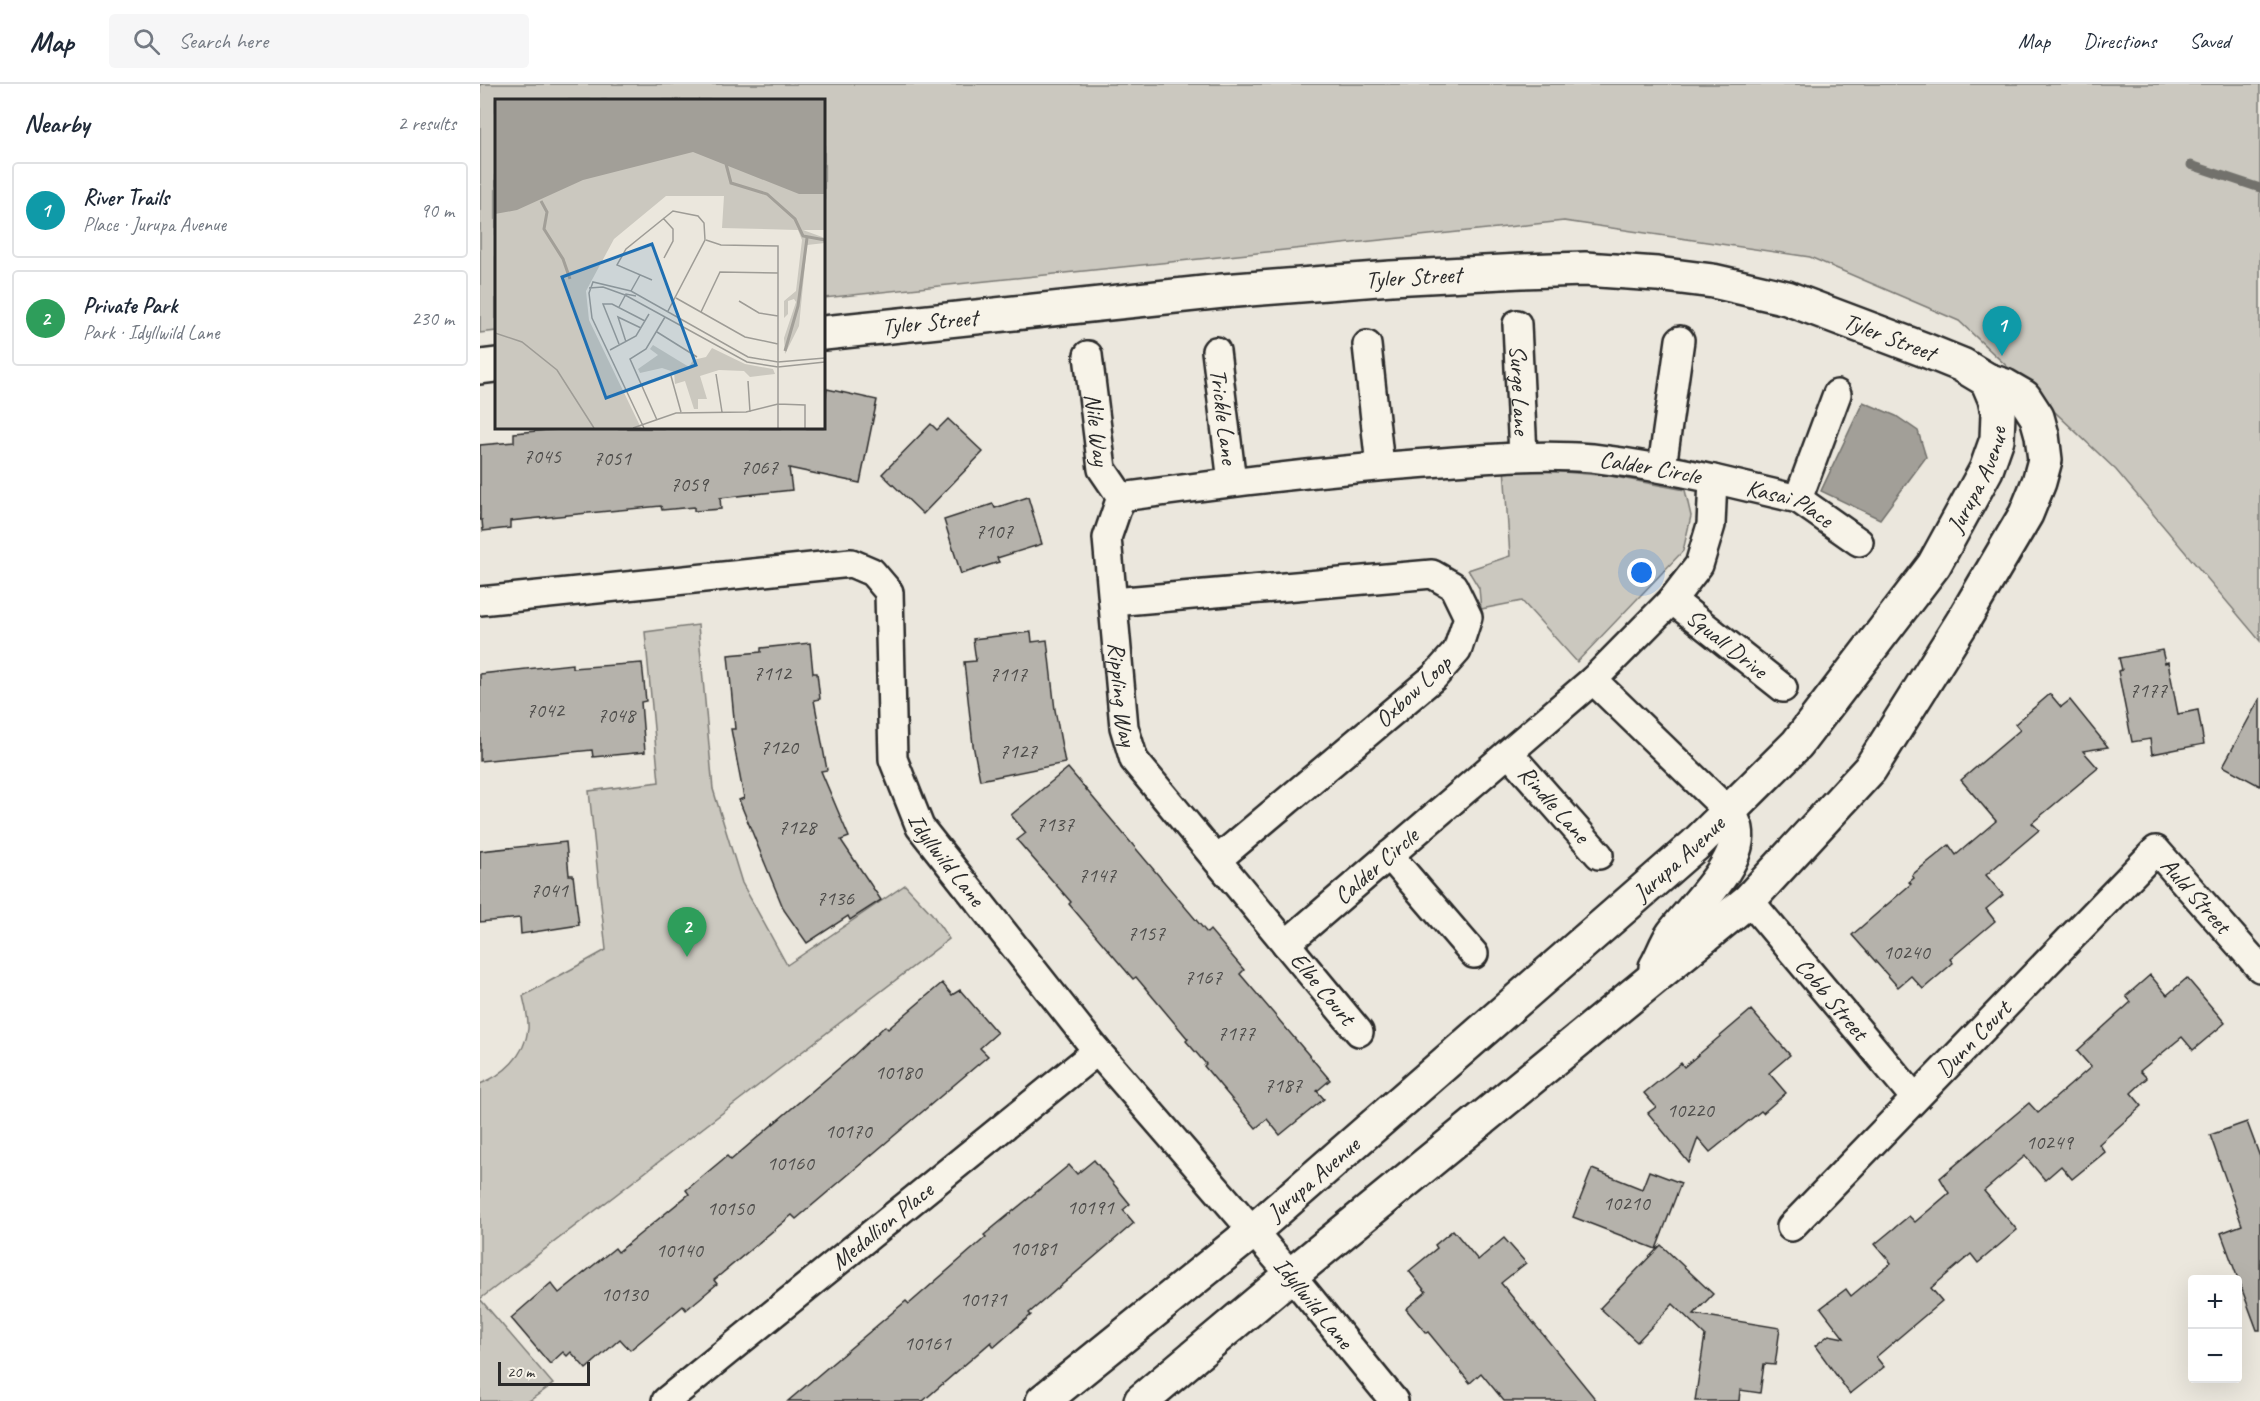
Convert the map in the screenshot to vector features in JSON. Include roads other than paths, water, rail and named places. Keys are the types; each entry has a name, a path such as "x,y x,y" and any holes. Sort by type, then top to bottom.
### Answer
{"main road":[{"name":"Tyler Street","path":"825,333 1223,291 1391,278 1585,269 1713,281 1786,298 1925,350 1987,380"},
{"path":"480,367 495,365"},
{"name":"Jurupa Avenue","path":"1043,1401 1252,1232 1695,845 1797,744 1934,565 1986,470 1997,439 1998,413 1987,380"},
{"name":"Jurupa Avenue","path":"1141,1401 1291,1275 1749,900 1870,769 1963,621 2026,514 2039,482 2045,460 2037,417 2024,397 2005,386 1987,380"},
{"path":"1649,982 1672,935 1712,888 1729,862 1735,846 1737,830 1729,812"}],"street":[{"name":"Surge Lane","path":"1517,324 1523,456"},
{"path":"1662,467 1680,340"},
{"path":"1367,345 1380,466"},
{"name":"Trickle Lane","path":"1216,351 1232,482"},
{"name":"Nile Way","path":"1088,355 1102,469 1121,497"},
{"path":"1798,499 1837,394"},
{"name":"Calder Circle","path":"1121,497 1380,466 1523,456 1590,458 1662,467 1713,479 1711,525 1699,565 1672,600 1593,680 1286,944"},
{"name":"Kasai Place","path":"1713,479 1798,499 1859,542"},
{"name":"Rippling Way","path":"1121,497 1107,538 1124,727 1134,760 1286,944"},
{"name":"Idyllwild Lane","path":"480,601 851,563 872,572 889,592 893,759 920,827 1097,1051 1291,1275 1394,1401"},
{"name":"Oxbow Loop","path":"1113,602 1432,574 1453,586 1468,617 1457,651 1434,677 1217,860"},
{"name":"Squall Drive","path":"1672,600 1783,688"},
{"path":"1593,680 1729,812"},
{"name":"Rindle Lane","path":"1509,753 1599,855"},
{"name":"Auld Street","path":"2156,850 2260,968"},
{"name":"Dunn Court","path":"1791,1227 2156,850"},
{"path":"1389,855 1474,954"},
{"name":"Cobb Street","path":"1749,900 1915,1098"},
{"name":"Elbe Court","path":"1286,944 1359,1032"},
{"name":"Medallion Place","path":"666,1401 1097,1051"}],"waterway":[{"path":"2191,165 2260,188"}],"place":[{"name":"River Trails","path":"2002,356"},
{"name":"Private Park","path":"687,957"}]}
